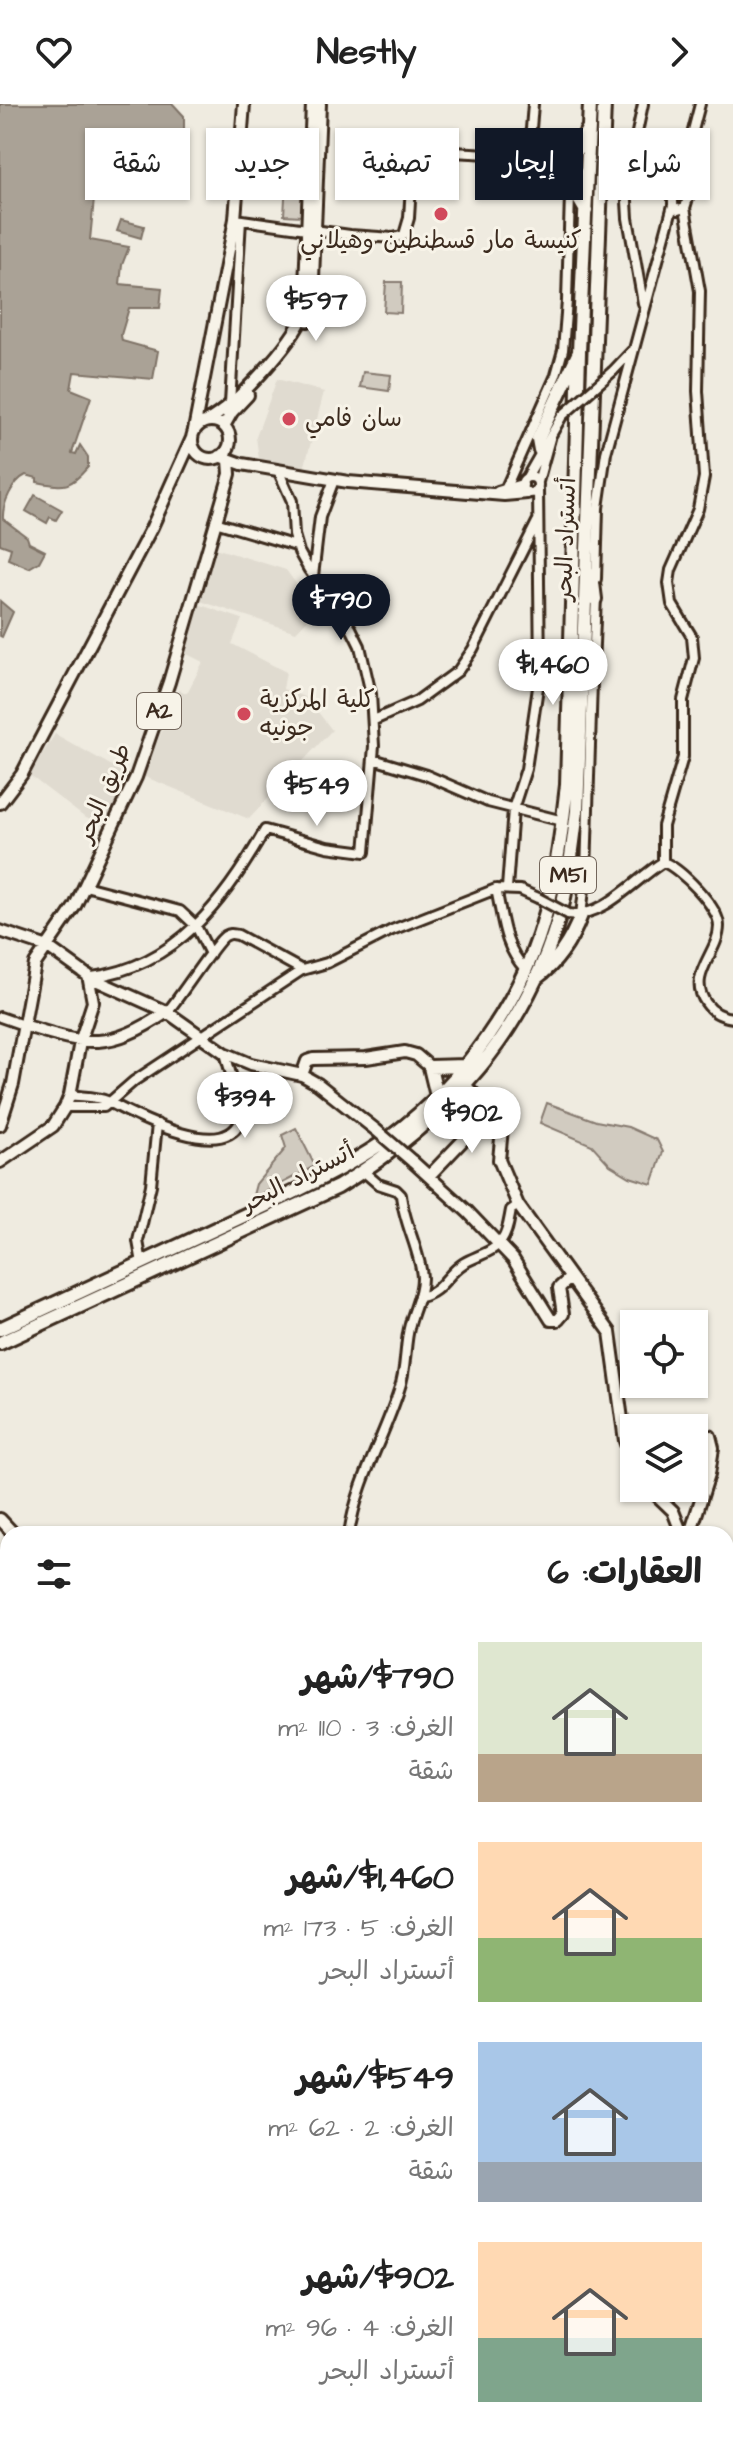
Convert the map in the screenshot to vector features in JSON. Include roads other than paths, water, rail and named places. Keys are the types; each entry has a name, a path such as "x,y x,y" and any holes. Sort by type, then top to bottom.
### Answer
{"highway":[{"name":"أتستراد البحر","path":"0,1329 286,1196 359,1158 393,1135 465,1066 500,1016 525,969 546,912 563,821 569,740 579,352 590,104"},
{"name":"أتستراد البحر","path":"0,1343 338,1187 363,1171 416,1132 465,1085 493,1053 536,978 558,919 577,811 604,104"},
{"path":"583,137 589,126"},
{"path":"579,200 586,211"},
{"path":"540,450 538,439 579,352"},
{"path":"588,546 595,599"},
{"path":"581,725 593,662"},
{"path":"536,978 548,970 565,946 575,915"},
{"path":"437,1096 430,1067 465,1066"}],"main road":[{"path":"0,803 35,749 152,527 193,434 238,220 244,104"},
{"path":"312,104 314,229"},
{"path":"193,434 207,421 228,409 298,329 304,314 314,229 320,104"},
{"path":"207,421 224,426 228,409"},
{"name":"A2","path":"224,426 230,443 224,458"},
{"path":"193,434 195,451 211,459 224,458 334,480 409,489 502,492 529,486"},
{"name":"طريق البحر","path":"23,1025 35,964 42,946 75,906 136,777 169,682 230,474 224,458"},
{"path":"0,931 42,946 90,976 167,1012 225,1053 251,1064 302,1075 318,1084 429,1176 499,1244 525,1277 551,1320 558,1320 563,1314 559,1288 570,1278"},
{"path":"3,1157 53,1126 65,1107 93,1002 90,976"},
{"path":"0,1125 13,1084 23,1025 80,1042 101,1042 142,1029 167,1012"},
{"path":"302,1075 307,1061 313,1059 366,1058 405,1052 416,1055 430,1067"},
{"path":"465,1085 491,1111 502,1131 500,1164 518,1205 610,1332 625,1414"},
{"path":"429,1176 491,1111"},
{"path":"708,1436 713,1452 708,1477"},
{"path":"664,1502 673,1511 679,1526"},
{"path":"693,1526 700,1502"}],"street":[{"path":"529,128 530,104"},
{"path":"643,104 626,185 628,218 644,308"},
{"path":"694,128 700,104"},
{"path":"228,409 238,220 314,229 402,231 408,194 410,145 475,148"},
{"path":"502,492 514,472 556,375 563,350 570,200"},
{"path":"575,915 586,873 600,481 673,200"},
{"path":"663,862 663,826 681,769 683,700 694,658 692,637 672,604 669,583 671,570 698,509 704,477 698,391 700,291 685,208 689,200"},
{"path":"673,205 678,210 685,208"},
{"path":"529,486 540,450 562,416 635,349"},
{"path":"529,486 552,431"},
{"path":"90,976 127,969 173,946 230,888 265,830 327,847 365,852 373,759 371,694 358,640 296,546 292,501 278,470"},
{"path":"507,888 513,809 526,769 540,674 539,504 529,486 514,472"},
{"path":"313,576 323,505 334,480"},
{"path":"215,522 296,546"},
{"path":"374,720 417,701 452,678 468,657 538,522"},
{"path":"373,759 426,775 488,802 563,821"},
{"path":"65,1107 101,1107 125,1087 292,976 327,963 392,930 496,889 507,888 575,915 601,906 663,862"},
{"path":"663,862 676,868 688,880 717,917 720,929 702,971 700,988 706,1003 715,1012 733,1018"},
{"path":"85,886 186,914 196,926 210,954"},
{"path":"496,889 504,936 525,969"},
{"path":"167,1012 224,936 238,935 302,970"},
{"path":"290,964 292,976"},
{"path":"0,1017 23,1025"},
{"path":"70,1095 103,1100 157,1124 205,1139 226,1134 241,1120 241,1105 225,1053"},
{"path":"142,1263 138,1241 151,1185 157,1124"},
{"path":"351,1526 370,1459 403,1378 410,1322 420,1297 421,1272 404,1219 401,1195 378,1184 363,1171"},
{"path":"420,1297 434,1293 462,1264 499,1244 505,1235 511,1210 518,1205"}],"place":[{"name":"كنيسة مار قسطنطين وهيلاني","path":"441,214"},
{"name":"سان فامي","path":"289,419"},
{"name":"كلية المركزية جونيه","path":"244,714"}]}
